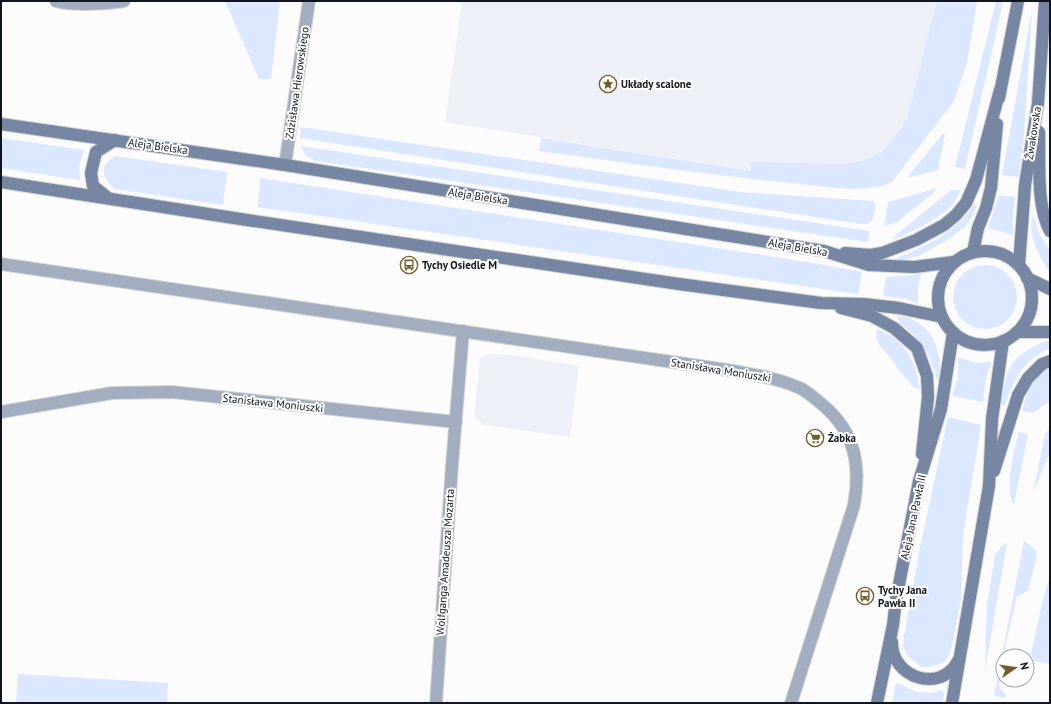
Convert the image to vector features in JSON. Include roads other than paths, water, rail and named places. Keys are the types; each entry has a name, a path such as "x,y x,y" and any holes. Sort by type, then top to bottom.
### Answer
{"main road":[{"path":"824,251 871,255 882,253 916,240 944,225 956,215 966,203 976,180 1000,90 1018,1"},
{"name":"Żwakowska","path":"1019,265 1025,185 1038,103 1045,1"},
{"path":"973,252 978,228 986,208 991,188 1000,90"},
{"path":"1038,103 1040,194 1046,224 1050,231"},
{"name":"Aleja Bielska","path":"1,124 285,165 824,251 869,265 914,267 954,262"},
{"path":"109,198 93,186 91,173 96,152 115,140"},
{"path":"1,182 271,224 679,284 821,303 862,304 899,308 942,317"},
{"path":"985,250 997,252 1009,257 1019,265 1027,278 1031,292 1031,307 1026,321 1017,332 1003,341 990,345 976,344 964,340 953,333 946,325 942,317 938,302 939,287 944,273 954,262 973,252 985,250"},
{"path":"1027,278 1050,289"},
{"path":"821,303 872,316 894,328 917,348 927,376 928,397 919,481"},
{"path":"1017,332 1050,332"},
{"name":"Aleja Jana Pawła II","path":"877,703 893,625 896,600 919,481 941,409 953,333"},
{"path":"952,703 989,486 992,419 1003,341"},
{"path":"989,486 1018,395 1028,378 1042,364 1050,361"},
{"path":"893,625 892,644 894,656 900,666 913,676 929,679 940,678 952,670 960,657"}],"street":[{"path":"56,1 64,3 113,3 124,1"},
{"name":"Zdzisława Hierowskiego","path":"285,165 309,1"},
{"name":"Stanisława Moniuszki","path":"1,264 758,375 776,379 802,390 814,397 842,424 854,452 858,470 854,505 791,703"},
{"path":"456,422 462,331"},
{"name":"Stanisława Moniuszki","path":"1,412 112,393 172,392 456,422"},
{"name":"Wolfganga Amadeusza Mozarta","path":"436,703 456,422"}],"place":[{"name":"Układy scalone","path":"608,84"},
{"name":"Tychy Osiedle M","path":"409,265"},
{"name":"Żabka","path":"815,438"},
{"name":"Tychy Jana Pawła II","path":"865,596"}]}
